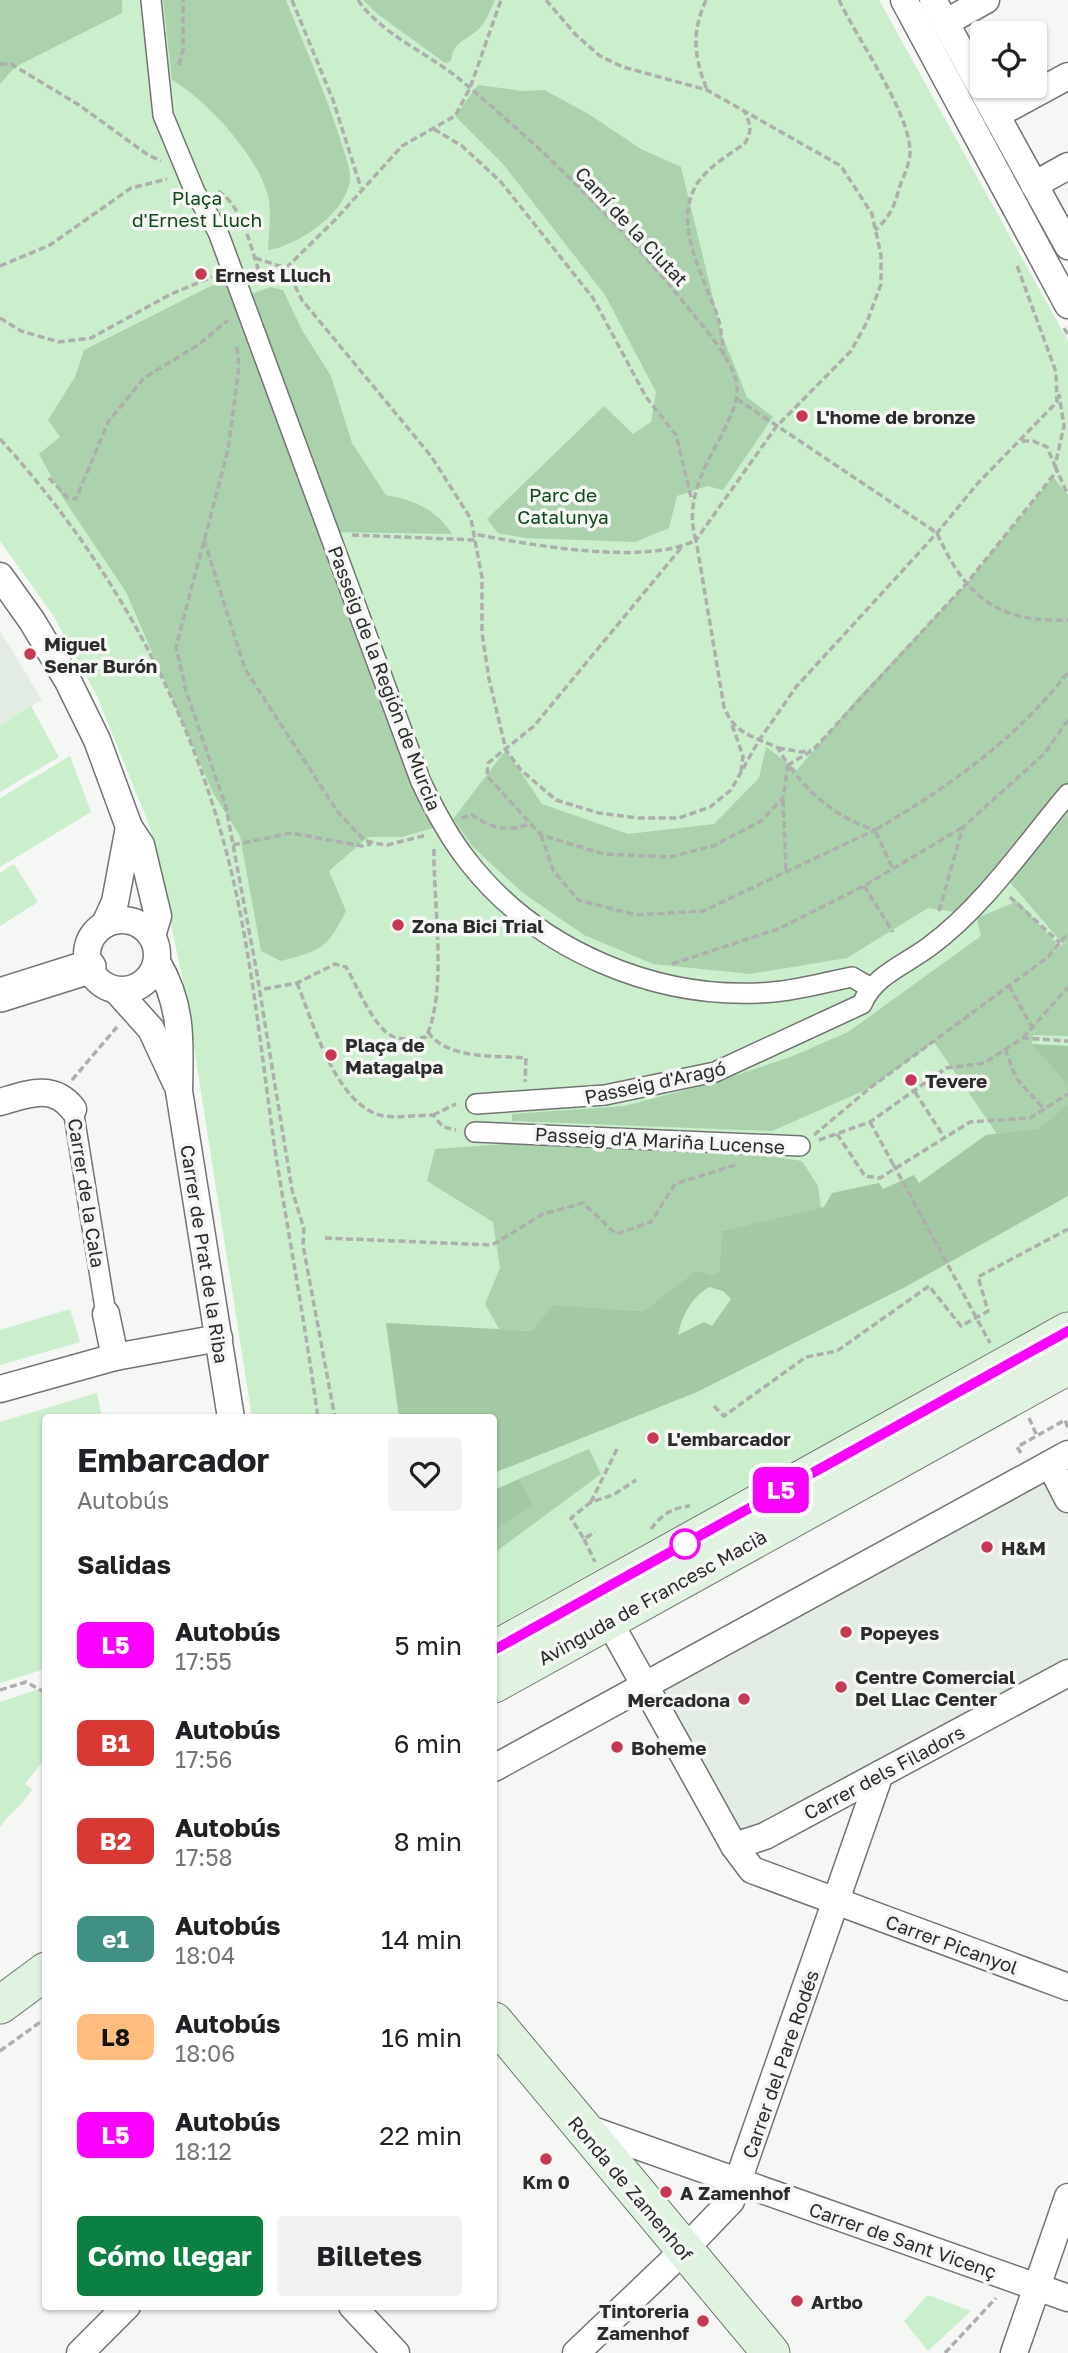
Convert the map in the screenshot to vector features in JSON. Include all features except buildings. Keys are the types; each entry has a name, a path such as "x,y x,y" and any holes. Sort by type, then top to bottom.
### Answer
{"main road":[{"name":"Avinguda de Francesc Macià","path":"497,1648 1068,1331"},
{"name":"Avinguda de Francesc Macià","path":"497,1681 600,1593 1068,1366"},
{"path":"0,2005 42,1975"},
{"path":"0,2029 42,1999"},
{"name":"Ronda de Zamenhof","path":"497,2025 771,2353"}],"street":[{"name":"Passeig de la Región de Murcia","path":"151,0 163,115 187,173 218,232 439,829 501,896 544,934 590,958 655,980 748,993 775,992 852,977 866,996"},
{"path":"906,0 939,11 986,0"},
{"path":"906,0 1068,305"},
{"path":"939,11 1068,246"},
{"path":"996,115 1068,76"},
{"path":"1034,185 1068,166"},
{"path":"0,576 32,621 68,681 97,740 129,827 141,845 158,916 152,936"},
{"name":"Passeig d'Aragó","path":"476,1104 605,1095 715,1072 866,996 961,920 1068,794"},
{"path":"105,924 115,902 129,827"},
{"path":"126,920 137,923 152,936 156,944 157,962 153,972 125,998 104,985 89,967 88,947 97,930 105,924 126,920"},
{"name":"Carrer de Prat de la Riba","path":"157,962 173,989 180,1037 179,1091 230,1414"},
{"path":"0,995 89,967"},
{"name":"Carrer de Prat de la Riba","path":"125,998 151,1029 179,1091"},
{"name":"Carrer de la Cala","path":"0,1102 34,1092 66,1102 115,1357"},
{"name":"Passeig d'A Mariña Lucense","path":"475,1132 800,1146"},
{"path":"2,1381 219,1338"},
{"path":"497,1766 1059,1459 1068,1499"},
{"path":"600,1593 645,1685 734,1846 752,1870 835,1902"},
{"name":"Carrer dels Filadors","path":"734,1846 765,1836 1068,1674"},
{"name":"Carrer del Pare Rodés","path":"576,2353 731,2201 880,1774"},
{"name":"Carrer Picanyol","path":"835,1902 1068,1987"},
{"name":"Carrer de Sant Vicenç","path":"579,2125 1068,2298"},
{"path":"1014,2353 1068,2197"},
{"path":"80,2353 123,2310"},
{"path":"356,2310 396,2353"}],"path":[{"path":"292,0 333,100 361,189"},
{"name":"Camí de la Ciutat","path":"358,0 375,19 470,88 611,219 659,272 724,358 736,380 737,400"},
{"path":"286,268 335,220 402,146 455,116 470,88 501,0"},
{"path":"546,0 576,35 600,56 623,67 707,90 744,108 841,166 872,214 881,255 881,284 867,322 851,351 777,426 696,540 681,548 534,726 488,763 487,776 541,835 552,870 578,900 636,915 703,911 875,830 963,774 1014,731 1068,672"},
{"path":"706,0 696,26 694,41 695,58 707,90"},
{"path":"839,0 882,75 908,138 908,166 890,218 875,230"},
{"path":"0,64 11,64 79,105 148,155 224,194 245,228 258,268"},
{"path":"724,358 716,311 697,266 688,213 692,194 701,178 745,144 750,136 750,122 744,108"},
{"path":"434,129 462,146 501,182 593,298 646,397 676,435 692,503 724,707 743,757 737,784"},
{"path":"0,266 50,245 131,188 187,173"},
{"path":"255,258 286,268 302,300 431,456 471,519 482,578 482,633 496,716 506,750 521,770 555,800 625,817 679,818 710,807 737,784 758,742 796,687 937,533 978,483 1056,401 1058,390"},
{"path":"1015,260 1049,349 1065,426 1055,466"},
{"path":"0,318 21,331 59,342 91,338 171,294 215,275"},
{"path":"49,478 67,497 76,499 108,422 144,378 198,345 230,319 233,330"},
{"path":"237,341 239,367 228,450 176,647 186,691 226,807 292,1190 304,1229 303,1245 334,1414"},
{"path":"692,503 711,452 737,400 937,533 953,568 985,602 1015,615 1039,621 1068,621"},
{"path":"0,439 57,504 121,599 180,717 209,796 221,834 248,961 317,1414"},
{"path":"1020,441 1033,441 1047,447 1068,495"},
{"path":"788,765 814,750 966,584 1058,471"},
{"path":"331,537 341,534 476,540"},
{"path":"474,534 514,542 608,551 681,548"},
{"path":"204,538 245,669 337,811 364,840 373,844"},
{"path":"655,980 657,969 778,929 864,886 963,827 1044,754 1068,720"},
{"path":"732,723 758,742 802,752 814,750"},
{"path":"778,748 809,792 852,823 875,830 892,867"},
{"path":"786,873 783,798 788,765"},
{"path":"541,835 604,854 670,857 713,846 761,821 783,798"},
{"path":"463,817 472,815 489,826 504,829 531,823"},
{"path":"939,911 963,827"},
{"path":"233,845 291,833 362,846 387,845 439,829 437,982 433,1023 426,1037 410,1039 391,1036 376,1021 346,967 335,964 297,983 264,989"},
{"path":"994,881 1060,943"},
{"path":"864,886 893,932"},
{"path":"800,1146 870,1088 1048,957 1068,933"},
{"path":"297,983 328,1060 347,1094 382,1116 433,1115 453,1104 476,1104"},
{"path":"1009,986 1032,1028"},
{"name":"Passeig d'A Mariña Lucense","path":"800,1146 870,1122 946,1068 984,1063 1023,1038 1068,987"},
{"path":"66,1102 125,998"},
{"path":"428,1032 438,1044 452,1051 526,1058"},
{"path":"1023,1038 1068,1041"},
{"path":"1005,1049 1016,1077 1044,1109"},
{"path":"915,1092 945,1138"},
{"path":"837,1134 865,1176 880,1178 970,1122 1030,1118 1068,1094"},
{"path":"433,1115 443,1127 475,1132"},
{"path":"870,1122 991,1345"},
{"path":"325,1238 492,1245 543,1214 583,1203 616,1234 651,1222 675,1184 722,1167 747,1164"},
{"path":"714,1406 724,1416 806,1357 837,1351 929,1286 961,1326 988,1311 978,1277 1068,1230"},
{"path":"1037,1436 1065,1420 1068,1428"},
{"path":"591,1503 617,1449"},
{"path":"600,1593 584,1539 571,1518 591,1503 613,1495 636,1480"},
{"path":"584,1539 595,1532"},
{"path":"0,1690 26,1682 42,1691"},
{"path":"0,2051 42,2021"},
{"path":"945,2353 1000,2294"}],"shaded area":[{"path":"0,631 42,700 0,725"},
{"path":"1032,1044 1068,1046 1068,1085"},
{"path":"1068,1104 1068,1196 907,1286 697,1392 497,1472 497,1414 399,1414 386,1323 532,1331 552,1305 643,1311 696,1271 711,1275 719,1272 722,1231 824,1207 832,1193 879,1183 883,1189 914,1175 919,1183 986,1135 1038,1129","holes":["709,1287 723,1291 731,1299 712,1326 704,1322 678,1335 692,1302"]},
{"path":"1068,1454 1068,1673 739,1852 648,1686"},
{"path":"519,1479 532,1504 497,1530 497,1489"}],"green space":[{"name":"Parc de Catalunya","path":"0,0 879,0 1068,341 1068,1311 497,1625 497,1414 252,1414 185,990 150,827 97,696 53,615 0,541"},
{"path":"0,0 122,0 122,13 15,67 0,84"},
{"path":"163,0 286,0 330,108 350,172 348,189 342,201 321,224 294,242 268,250 269,201 265,185 256,168 245,150 216,116 201,101 172,80"},
{"path":"363,0 495,0 482,25 455,48 451,61 445,63 379,15"},
{"path":"478,85 522,91 544,90 587,113 641,149 681,167 722,335 747,397 773,417 723,490 707,486 677,496 669,528 635,542 525,538 498,533 487,519 604,406 633,434 651,422 656,392 605,295 504,165 455,116"},
{"path":"237,273 245,296 271,287 283,290 302,330 331,376 352,443 386,495 424,507 439,518 452,534 329,532 443,825 402,837 368,837 329,871 346,911 334,933 315,950 281,961 261,951 240,836 213,793 126,592 63,498 39,454 60,437 48,420 75,377 84,350"},
{"path":"1053,477 1068,495 1068,811 976,915 928,908 847,958 750,974 653,964 584,935 523,893 473,847 453,819 506,750 542,804 628,834 714,824 759,778 766,747 797,770 856,700 966,584"},
{"path":"31,706 59,757 0,792 0,725"},
{"path":"70,756 91,812 0,867 0,798"},
{"path":"1068,813 1068,1036 1033,1035 1032,1043 1068,1085 1068,1104 1038,1129 997,1134 934,1042 870,1088 772,1131 512,1121 512,1114 624,1106 716,1082 793,1056 848,1032 981,936 977,918 1018,901 1058,945 1053,953 1063,944 1009,881"},
{"path":"14,864 38,902 0,926 0,873"},
{"path":"533,1142 739,1151 802,1161 818,1186 821,1208 722,1231 719,1272 711,1275 695,1272 643,1311 552,1305 532,1331 499,1329 485,1304 500,1268 493,1222 427,1181 435,1149"},
{"path":"70,1309 80,1342 0,1365 0,1330"},
{"path":"97,1393 101,1414 42,1414 42,1670 0,1683 0,1422"},
{"path":"589,1449 601,1474 497,1551 497,1530 531,1504 519,1479"},
{"path":"42,1688 42,1762 25,1784 32,1789 0,1827 0,1702"},
{"path":"928,2295 971,2311 928,2351 904,2321"}],"bus line":[{"name":"L5","path":"497,1648 1068,1331"}],"place":[{"name":"Ernest Lluch","path":"201,274"},
{"name":"L'home de bronze","path":"802,416"},
{"name":"Miguel Senar Burón","path":"30,654"},
{"name":"Zona Bici Trial","path":"398,925"},
{"name":"Plaça de Matagalpa","path":"331,1055"},
{"name":"Tevere","path":"911,1080"},
{"name":"L'embarcador","path":"653,1438"},
{"name":"H&M","path":"987,1547"},
{"name":"Popeyes","path":"846,1632"},
{"name":"Centre Comercial Del Llac Center","path":"841,1687"},
{"name":"Mercadona","path":"744,1699"},
{"name":"Boheme","path":"617,1747"},
{"name":"Km 0","path":"546,2159"},
{"name":"A Zamenhof","path":"666,2192"},
{"name":"Artbo","path":"797,2301"},
{"name":"Tintoreria Zamenhof","path":"703,2321"}],"park label":[{"name":"Plaça d'Ernest Lluch","path":"197,208"}]}
